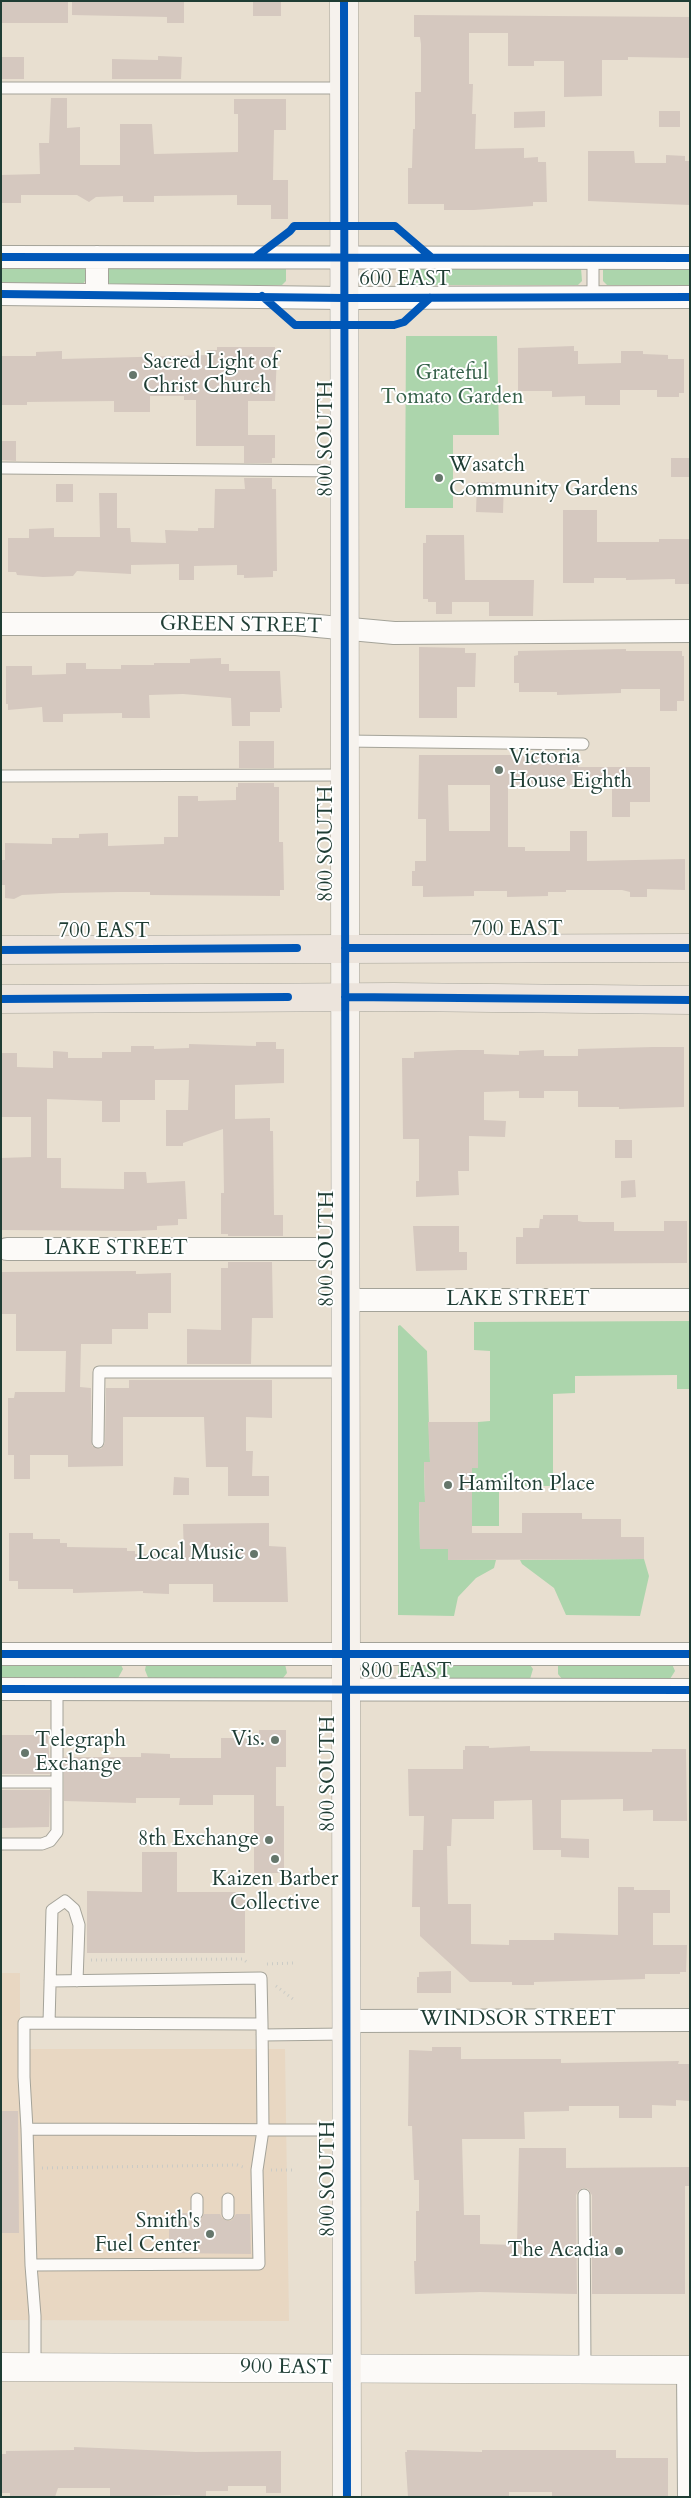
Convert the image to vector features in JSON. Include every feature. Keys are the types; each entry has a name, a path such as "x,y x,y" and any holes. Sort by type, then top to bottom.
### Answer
{"main road":[{"name":"800 SOUTH","path":"344,1 347,2497"},
{"name":"700 EAST","path":"1,950 690,948"},
{"path":"1,999 345,997 688,1001"}],"street":[{"name":"600 EAST","path":"1,257 690,258"},
{"path":"97,257 97,295"},
{"name":"600 EAST","path":"1,294 344,298 690,298"},
{"name":"GREEN STREET","path":"1,624 296,624 394,633 690,631"},
{"name":"LAKE STREET","path":"7,1249 346,1249"},
{"name":"LAKE STREET","path":"346,1300 690,1300"},
{"name":"800 EAST","path":"1,1654 690,1654"},
{"path":"135,1689 136,1654"},
{"path":"553,1690 554,1655"},
{"name":"800 EAST","path":"1,1689 690,1690"},
{"name":"WINDSOR STREET","path":"346,2027 690,2020"},
{"name":"900 EAST","path":"1,2367 689,2370"},
{"path":"689,2370 689,2497"}],"lane":[{"path":"1,88 344,88"},
{"path":"593,258 593,298"},
{"path":"1,468 344,471"},
{"path":"345,741 584,744"},
{"path":"1,776 345,775"},
{"path":"98,1442 99,1372 346,1372"},
{"path":"1,1844 42,1844 55,1836 57,1832 57,1689"},
{"path":"1,1782 57,1782"},
{"path":"49,2023 52,1910 65,1901 74,1909 79,1926 78,1981"},
{"path":"31,2265 196,2259 227,2259 259,2264 257,2170 263,2130 261,1978 50,1981"},
{"path":"35,2367 28,2129 24,2077 24,2023 262,2029 346,2027"},
{"path":"28,2129 347,2130"},
{"path":"584,2195 585,2370"},
{"path":"197,2199 197,2214"},
{"path":"228,2199 228,2214"}],"path":[{"path":"273,1964 293,1963"},
{"path":"29,2168 236,2165 257,2170 293,2170"}],"shaded area":[{"path":"1,1973 20,1973 20,2049 285,2049 289,2321 1,2320"}],"green space":[{"path":"1,264 85,268 85,281 83,284 1,285"},
{"path":"690,264 690,285 607,285 603,281 603,269"},
{"path":"108,266 286,269 286,281 282,285 111,285 106,281"},
{"path":"403,267 581,268 582,281 578,285 407,285 403,281"},
{"name":"Grateful Tomato Garden","path":"406,336 497,336 499,435 453,435 453,508 405,508"},
{"path":"690,1321 690,1389 677,1389 677,1375 575,1376 575,1393 553,1394 553,1486 499,1486 499,1526 466,1526 472,1509 472,1468 478,1468 478,1422 490,1421 490,1351 474,1350 474,1322"},
{"path":"400,1325 427,1351 430,1462 424,1463 425,1502 419,1503 420,1549 448,1549 448,1560 496,1560 494,1568 476,1578 458,1597 454,1616 398,1615 398,1326"},
{"path":"644,1559 649,1576 640,1616 566,1615 554,1588 522,1564 520,1560"},
{"path":"1,1660 121,1665 123,1669 117,1680 1,1681"},
{"path":"528,1662 533,1669 530,1679 401,1679 398,1672 399,1663"},
{"path":"285,1664 287,1673 283,1678 149,1680 145,1670 146,1665"},
{"path":"558,1664 672,1664 675,1671 670,1679 562,1679 558,1674"}],"building":[{"path":"1,1 68,1 68,23 1,23"},
{"path":"72,1 184,1 184,23 167,23 167,17 72,15"},
{"path":"253,1 281,1 281,16 253,16"},
{"path":"414,15 690,17 690,58 628,57 628,60 602,60 602,96 564,97 564,61 534,61 534,66 508,66 508,33 469,33 469,84 473,84 472,114 476,114 475,149 524,148 524,158 538,157 538,162 546,162 547,202 533,202 533,206 444,210 444,204 408,204 408,168 412,168 413,129 415,129 415,92 421,92 421,44 420,37 414,37"},
{"path":"158,56 182,57 181,79 112,79 112,59 158,60"},
{"path":"1,57 24,57 24,79 1,79"},
{"path":"51,98 67,98 67,128 80,127 80,165 120,165 120,124 152,124 154,154 238,152 238,114 234,114 234,99 286,99 286,130 274,130 273,180 288,180 288,219 271,219 271,205 237,205 237,195 154,196 154,202 123,202 123,196 96,197 89,202 77,195 21,195 21,203 1,203 1,175 40,174 39,143 49,143"},
{"path":"545,111 545,127 514,128 514,112"},
{"path":"659,111 680,111 680,127 659,127"},
{"path":"588,151 634,151 635,163 666,163 666,155 685,156 685,161 690,161 690,205 588,201"},
{"path":"574,346 574,351 578,351 578,364 621,363 621,351 643,351 643,354 668,355 668,359 684,359 684,393 679,393 679,397 657,397 657,390 620,390 620,405 585,405 585,396 552,397 552,391 518,391 518,348"},
{"path":"217,347 275,347 275,355 277,355 275,401 248,401 248,435 275,435 275,458 272,458 272,463 244,463 244,446 196,446 196,400 184,400 184,396 150,396 150,412 114,412 114,401 27,402 27,405 2,405 1,356 36,356 36,352 62,351 62,359 207,355 207,350 217,350"},
{"path":"1,441 16,441 16,461 1,460"},
{"path":"671,458 690,458 690,477 671,477"},
{"path":"244,478 272,478 272,489 276,489 277,571 273,571 273,577 244,578 244,575 237,575 237,565 194,566 194,580 179,580 179,564 131,565 131,574 77,571 73,576 43,577 17,575 16,572 8,572 8,538 29,538 29,529 54,528 54,537 100,537 99,493 117,493 117,528 130,528 131,542 166,543 165,530 198,531 198,528 214,528 215,489 245,489"},
{"path":"477,482 504,483 503,513 476,512"},
{"path":"56,484 73,484 73,502 56,502"},
{"path":"563,510 597,510 597,542 659,542 659,539 690,539 690,584 675,584 675,579 626,580 626,578 594,578 594,583 563,583"},
{"path":"426,535 464,535 465,580 534,580 533,616 489,616 489,602 452,602 452,614 436,614 436,602 428,602 428,599 423,599 423,543 426,543"},
{"path":"419,647 465,648 465,653 476,653 475,687 457,687 457,718 419,718"},
{"path":"626,649 626,651 682,651 682,656 684,656 684,701 677,701 677,711 660,711 660,689 621,689 621,693 557,695 557,692 519,692 519,683 514,683 514,656 518,655 518,651"},
{"path":"221,658 221,664 229,664 229,671 280,671 282,708 280,708 280,712 250,712 250,726 232,726 231,698 183,694 149,695 150,718 122,718 122,713 63,714 63,722 43,722 42,707 8,710 8,704 6,704 6,666 32,666 32,675 66,674 66,663 86,663 86,669 121,669 121,665 190,663 190,659"},
{"path":"239,741 274,741 274,768 239,768"},
{"path":"419,755 578,755 578,767 650,767 650,802 630,802 630,817 612,817 612,786 508,785 508,847 525,847 525,851 570,851 570,831 587,831 587,861 685,859 685,890 647,889 647,897 630,897 630,892 622,890 566,890 566,892 548,892 548,896 507,897 507,891 474,891 474,896 423,897 423,886 412,886 412,871 415,871 415,861 426,861 426,819 418,819","holes":["448,785 490,785 490,831 449,831"]},
{"path":"238,783 274,783 274,787 279,787 279,842 283,842 284,890 280,890 280,896 150,895 150,892 118,892 22,895 14,899 5,898 5,885 1,885 1,860 5,860 5,843 52,844 52,838 79,838 79,834 108,833 108,846 164,844 164,837 178,837 178,796 198,796 198,801 236,800 236,787 238,787"},
{"path":"256,1042 276,1042 276,1049 284,1049 284,1083 235,1085 235,1119 270,1118 270,1131 273,1131 274,1215 283,1215 283,1236 228,1236 228,1234 221,1234 221,1193 224,1193 223,1129 183,1143 183,1146 166,1146 166,1110 188,1110 189,1080 155,1080 155,1100 120,1100 120,1122 102,1122 102,1101 47,1099 47,1158 61,1158 61,1188 124,1189 124,1172 146,1172 147,1183 185,1181 187,1219 178,1219 178,1225 157,1226 157,1230 1,1230 1,1158 31,1157 31,1117 1,1117 1,1053 17,1053 17,1067 53,1068 53,1051 68,1052 68,1058 102,1058 102,1052 131,1052 131,1046 154,1046 154,1049 189,1048 189,1044 256,1046"},
{"path":"684,1047 684,1107 619,1109 619,1107 578,1107 578,1091 544,1091 544,1098 519,1098 519,1091 484,1092 484,1120 506,1121 505,1137 469,1136 469,1171 458,1171 459,1195 416,1197 416,1181 419,1181 419,1139 403,1139 402,1058 414,1058 414,1052 458,1050 484,1050 484,1054 519,1055 519,1051 544,1050 544,1056 578,1056 578,1049"},
{"path":"615,1140 632,1140 632,1158 615,1158"},
{"path":"635,1180 636,1197 621,1198 621,1181"},
{"path":"543,1215 578,1215 578,1221 583,1222 614,1222 614,1231 664,1231 664,1221 687,1221 687,1263 516,1264 516,1237 523,1237 523,1228 539,1228 540,1219 543,1219"},
{"path":"413,1226 459,1226 459,1252 467,1252 467,1270 416,1271"},
{"path":"228,1262 272,1262 273,1318 252,1318 251,1364 187,1364 187,1329 221,1330 221,1268 228,1268"},
{"path":"136,1271 136,1274 171,1273 171,1313 148,1313 148,1329 112,1329 112,1344 81,1344 80,1387 91,1388 92,1446 101,1449 105,1443 106,1388 129,1388 129,1380 272,1380 272,1418 246,1417 246,1451 253,1451 252,1476 269,1476 269,1496 228,1496 228,1467 206,1467 204,1417 123,1417 123,1466 68,1467 68,1455 30,1455 30,1479 14,1479 14,1455 8,1455 8,1398 14,1398 15,1392 65,1392 66,1351 16,1351 16,1314 2,1314 2,1272"},
{"name":"Hamilton Place","path":"428,1422 478,1422 478,1468 472,1468 472,1533 522,1533 522,1513 582,1513 582,1519 621,1519 621,1537 644,1537 644,1559 448,1560 448,1549 420,1549 419,1502 425,1502 424,1462 430,1462"},
{"path":"174,1477 189,1478 189,1495 173,1495"},
{"path":"269,1523 269,1546 286,1547 288,1602 213,1602 213,1584 169,1584 169,1594 143,1593 143,1591 73,1593 73,1589 18,1589 18,1581 9,1581 9,1533 33,1533 33,1539 60,1539 60,1543 67,1543 67,1547 127,1548 127,1551 135,1551 135,1554 184,1555 183,1524"},
{"path":"259,1730 286,1730 286,1767 276,1767 276,1806 284,1806 284,1873 254,1873 254,1795 213,1795 213,1805 179,1805 180,1798 136,1798 136,1803 64,1801 64,1757 141,1757 141,1753 170,1754 170,1758 221,1758 221,1738 259,1738"},
{"name":"Telegraph Exchange","path":"1,1735 48,1735 50,1774 1,1774"},
{"path":"465,1746 489,1746 489,1748 530,1746 530,1751 652,1752 652,1749 686,1749 687,1821 653,1821 653,1810 623,1811 623,1799 561,1800 561,1838 589,1839 589,1858 561,1857 561,1850 533,1850 532,1800 494,1801 494,1819 452,1819 451,1846 447,1846 448,1904 471,1904 471,1944 509,1945 509,1940 554,1940 554,1933 618,1935 618,1887 634,1887 634,1890 670,1890 670,1913 653,1913 653,1945 687,1945 686,1972 680,1972 680,1974 645,1974 645,1979 534,1982 534,1985 512,1985 512,1982 470,1982 420,1936 420,1907 412,1907 413,1850 423,1850 424,1816 409,1816 408,1769 463,1769 463,1750 465,1750"},
{"name":"Telegraph Exchange","path":"1,1790 50,1790 49,1827 1,1828"},
{"path":"142,1852 177,1852 177,1892 245,1892 245,1953 87,1953 87,1891 142,1892"},
{"path":"451,1971 451,1993 417,1993 417,1977 419,1977 419,1972"},
{"path":"432,2047 461,2047 461,2059 561,2059 561,2063 679,2061 678,2064 690,2064 690,2101 676,2100 676,2106 652,2105 652,2118 619,2118 619,2106 569,2106 569,2111 524,2112 525,2139 462,2139 464,2215 480,2215 480,2244 517,2245 519,2148 566,2148 566,2168 690,2167 690,2186 685,2186 685,2294 592,2294 592,2195 588,2189 583,2188 576,2195 577,2294 480,2292 415,2294 414,2261 416,2261 416,2211 419,2211 419,2180 414,2180 412,2126 408,2126 409,2050 432,2051"},
{"path":"1,2111 18,2111 19,2233 1,2233"},
{"name":"Smith's Fuel Center","path":"169,2213 190,2213 197,2220 201,2219 204,2214 220,2214 222,2218 228,2221 232,2220 236,2214 250,2214 251,2254 169,2253"},
{"path":"74,2447 196,2452 281,2451 281,2493 266,2493 266,2486 228,2486 228,2491 206,2491 206,2497 180,2497 180,2495 110,2497 110,2488 58,2488 55,2497 10,2497 10,2493 1,2493 1,2454 6,2454 6,2451 74,2450"},
{"path":"407,2450 482,2452 482,2450 616,2450 616,2458 668,2458 668,2497 552,2497 552,2492 509,2492 509,2497 408,2497 405,2452"}],"cycle path":[{"path":"344,1 347,2497"},
{"path":"257,256 294,226 395,226 431,257"},
{"path":"1,257 690,258"},
{"path":"1,294 344,298 690,297"},
{"path":"262,296 295,325 394,325 404,322 430,298"},
{"path":"1,950 297,948"},
{"path":"345,948 690,948"},
{"path":"1,999 288,997"},
{"path":"345,997 690,1000"},
{"path":"1,1654 690,1654"},
{"path":"1,1689 690,1690"}],"place":[{"name":"Sacred Light of Christ Church","path":"133,375"},
{"name":"Wasatch Community Gardens","path":"439,478"},
{"name":"Victoria House Eighth","path":"499,770"},
{"name":"Hamilton Place","path":"448,1485"},
{"name":"Local Music","path":"254,1554"},
{"name":"Vis.","path":"275,1740"},
{"name":"Telegraph Exchange","path":"25,1753"},
{"name":"8th Exchange","path":"269,1840"},
{"name":"Kaizen Barber Collective","path":"275,1859"},
{"name":"Smith's Fuel Center","path":"210,2234"},
{"name":"The Acadia","path":"619,2251"}]}
